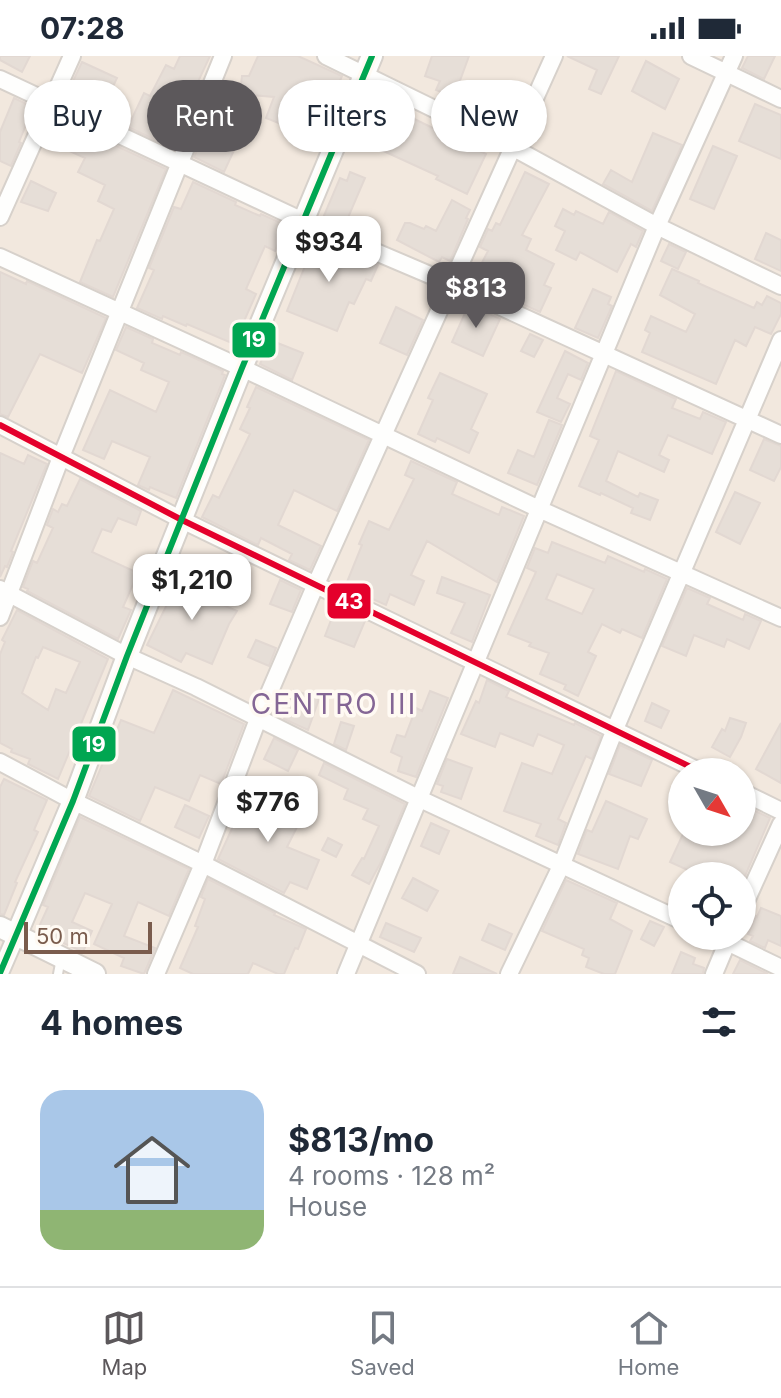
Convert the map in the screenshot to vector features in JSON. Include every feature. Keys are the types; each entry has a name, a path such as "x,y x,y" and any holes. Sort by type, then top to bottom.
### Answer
{"street":[{"path":"61,80 72,56"},
{"path":"0,617 5,591 223,56"},
{"path":"326,56 368,65 431,101"},
{"path":"543,80 554,56"},
{"path":"691,56 781,99"},
{"path":"346,974 657,226 734,56"},
{"path":"0,973 8,931 73,801 127,656 242,368 368,65"},
{"path":"0,79 24,90"},
{"path":"131,141 781,435"},
{"path":"0,217 29,152"},
{"path":"156,974 203,864 258,719 316,584 510,152"},
{"path":"521,152 657,226 781,286"},
{"path":"0,257 539,509 781,618"},
{"path":"509,974 562,864 615,729 781,340"},
{"path":"0,425 182,520 673,758"},
{"path":"5,591 127,656 196,687 420,799 668,914"},
{"path":"0,762 417,974"},
{"path":"756,799 781,811"},
{"path":"756,879 781,824"},
{"path":"8,931 59,966 95,974"},
{"path":"714,974 721,950"},
{"path":"747,950 781,968"}],"shaded area":[{"path":"0,56 781,56 781,974 0,974"}],"building":[{"path":"0,56 30,56 22,72 0,60"},
{"path":"180,56 210,56 199,80 158,80 166,65 174,69"},
{"path":"258,56 298,56 342,76 340,80 278,80 278,123 266,118 274,97 262,96 262,80 242,80 242,76 249,76"},
{"path":"432,56 469,56 460,80 437,80 425,76"},
{"path":"567,56 619,56 601,94 589,89 597,70"},
{"path":"748,56 775,56 764,79 742,68"},
{"path":"646,61 679,79 665,109 632,91"},
{"path":"82,62 117,78 116,80 74,80"},
{"path":"144,93 147,94 147,136 131,128 131,121"},
{"path":"14,98 24,103 24,130 11,166 0,161 0,132"},
{"path":"755,104 781,115 781,159 739,141"},
{"path":"415,119 431,127 431,152 486,154 467,194 436,179 438,176 386,152 415,152"},
{"path":"653,133 682,145 652,211 603,184 611,170 632,182"},
{"path":"713,146 737,156 714,209 690,199"},
{"path":"72,152 130,152 166,169 113,297 80,282 114,209 98,201 105,185 78,172 85,158"},
{"path":"196,152 233,152 224,172 194,157"},
{"path":"350,172 365,178 344,227 323,218 340,178 347,181"},
{"path":"525,172 549,184 522,235 531,239 526,250 554,264 544,285 551,288 540,312 473,280 488,251 480,247 488,229 492,231 496,223 500,225"},
{"path":"31,181 56,193 48,211 21,202"},
{"path":"193,182 236,202 235,205 286,225 275,251 265,246 246,289 256,294 234,344 137,308 154,270 149,268 174,207 181,209"},
{"path":"452,200 470,210 450,261 442,257 439,262 397,240 405,223 436,231"},
{"path":"563,209 574,215 576,211 603,224 609,212 643,231 636,247 631,244 617,272 580,252 576,260 556,250 565,231 555,226"},
{"path":"766,233 781,240 781,271 755,259"},
{"path":"314,238 378,265 371,281 366,279 354,304 349,302 337,331 287,311"},
{"path":"669,244 686,252 678,269 661,261"},
{"path":"672,269 754,308 757,302 762,305 767,296 781,303 781,314 771,334 755,327 746,346 735,340 716,384 642,352 650,333 645,330 651,316 686,332 695,314 660,295"},
{"path":"0,272 26,284 27,281 106,318 82,373 40,354 8,417 0,414"},
{"path":"593,289 611,297 608,304 612,306 598,338 575,328"},
{"path":"469,304 500,319 483,356 452,342"},
{"path":"396,307 423,320 407,355 380,343"},
{"path":"126,327 153,339 152,343 180,355 181,352 188,355 223,371 225,375 176,498 138,485 150,457 112,441 104,459 83,450 110,390 156,412 169,382 141,370 144,363 116,350"},
{"path":"530,334 543,340 534,357 521,351"},
{"path":"270,340 303,353 292,380 260,364"},
{"path":"565,351 588,363 581,380 568,374 557,398 570,404 561,422 537,412"},
{"path":"616,371 676,399 672,408 700,419 703,412 726,422 712,454 668,435 659,455 669,460 664,472 618,451 606,481 638,497 640,493 658,500 650,520 631,513 633,508 579,486 599,440 590,436"},
{"path":"440,373 487,394 471,429 478,433 469,453 437,438 435,442 418,434 433,400 428,398"},
{"path":"256,387 369,440 337,511 294,490 278,525 321,546 310,570 289,560 292,554 261,538 258,545 202,517 213,495 219,498 250,434 240,429"},
{"path":"549,420 562,425 537,485 508,473 518,450 534,457"},
{"path":"764,439 781,446 781,467 774,481 750,470"},
{"path":"0,453 24,464 28,455 47,464 7,567 0,577"},
{"path":"411,461 457,482 452,494 499,515 502,507 524,516 497,582 427,541 411,575 424,581 414,605 390,594 386,605 345,587 369,521 389,530 414,479 405,475"},
{"path":"80,479 141,511 136,525 118,518 111,532 102,529 92,552 138,573 123,607 131,610 118,639 23,587 33,561 37,563 53,528 47,525 53,509 58,512 62,504 67,506"},
{"path":"735,492 760,503 740,544 716,532"},
{"path":"552,542 605,563 608,556 667,579 642,638 622,629 620,633 602,624 588,652 596,656 578,696 564,689 566,685 540,674 549,653 508,634 536,572 527,568 535,548 548,553","holes":["557,574 594,589 582,614 546,599"]},
{"path":"183,572 227,597 223,605 237,611 212,664 186,653 181,662 147,645"},
{"path":"442,577 490,595 472,642 451,633 465,603 437,593"},
{"path":"280,580 301,590 292,612 270,604"},
{"path":"687,588 710,598 707,604 743,620 745,614 761,621 749,649 727,639 724,647 694,635 686,656 662,646"},
{"path":"336,607 365,621 354,647 325,636"},
{"path":"17,610 108,659 58,779 28,764 30,759 11,752 12,749 0,743 0,654 5,642 2,640","holes":["43,647 80,662 66,693 56,689 48,710 22,693"]},
{"path":"256,640 276,648 269,666 248,657"},
{"path":"487,680 509,691 506,697 601,736 592,759 586,756 558,819 566,823 558,845 536,836 541,824 504,811 522,763 552,774 564,745 538,734 533,746 500,733 495,747 461,734 476,701 479,703"},
{"path":"173,690 244,724 221,784 200,775 189,801 155,787 140,821 89,796 121,720 154,733"},
{"path":"294,690 319,699 308,730 284,719"},
{"path":"430,691 448,698 416,777 398,771 402,757 391,752 397,735 405,737 416,708 422,711"},
{"path":"652,703 669,711 661,728 645,721"},
{"path":"730,718 746,723 730,757 712,747 722,729 725,731"},
{"path":"341,722 354,726 346,750 334,744"},
{"path":"781,723 781,783 756,769"},
{"path":"274,738 298,750 288,771 264,759"},
{"path":"620,745 652,760 641,786 609,774"},
{"path":"447,759 472,768 461,799 441,792 443,786 437,784"},
{"path":"324,763 405,804 369,884 352,875 364,859 379,826 363,819 368,809 344,799 348,789 319,775"},
{"path":"4,779 47,800 34,830 38,832 4,915 0,914 0,787"},
{"path":"253,788 304,813 287,847 319,860 307,889 290,882 284,893 218,859"},
{"path":"606,801 647,819 638,839 630,836 618,869 578,854 587,830 592,832"},
{"path":"185,805 209,816 199,838 175,827"},
{"path":"756,811 770,818 751,862 670,862 677,846 756,846"},
{"path":"80,817 189,869 169,916 138,902 124,936 155,948 144,974 121,966 124,958 94,944 112,904 85,893 72,922 92,931 83,952 37,931 48,907 43,905"},
{"path":"431,823 449,831 439,854 421,846"},
{"path":"328,838 342,845 336,857 322,850"},
{"path":"413,878 438,891 427,911 402,898"},
{"path":"208,879 306,929 284,974 253,963 248,974 193,974 180,968 198,927 195,926 205,899 201,897"},
{"path":"566,880 617,903 610,919 632,931 615,974 604,974 586,967 589,958 582,955 584,949 542,931"},
{"path":"761,908 781,916 781,946 768,940 765,948 756,944 757,917"},
{"path":"650,921 664,927 654,946 641,939"},
{"path":"386,923 421,938 414,952 380,937"},
{"path":"489,924 512,934 505,950 482,940"},
{"path":"681,952 695,958 693,964 704,968 703,974 672,974"},
{"path":"460,957 497,974 453,974"},
{"path":"740,960 768,974 733,974"}],"transit line":[{"name":"19","path":"0,973 73,801 127,656 242,368 372,56"},
{"name":"43","path":"0,425 182,520 672,758"}],"district":[{"name":"CENTRO III","path":"334,704"}]}
